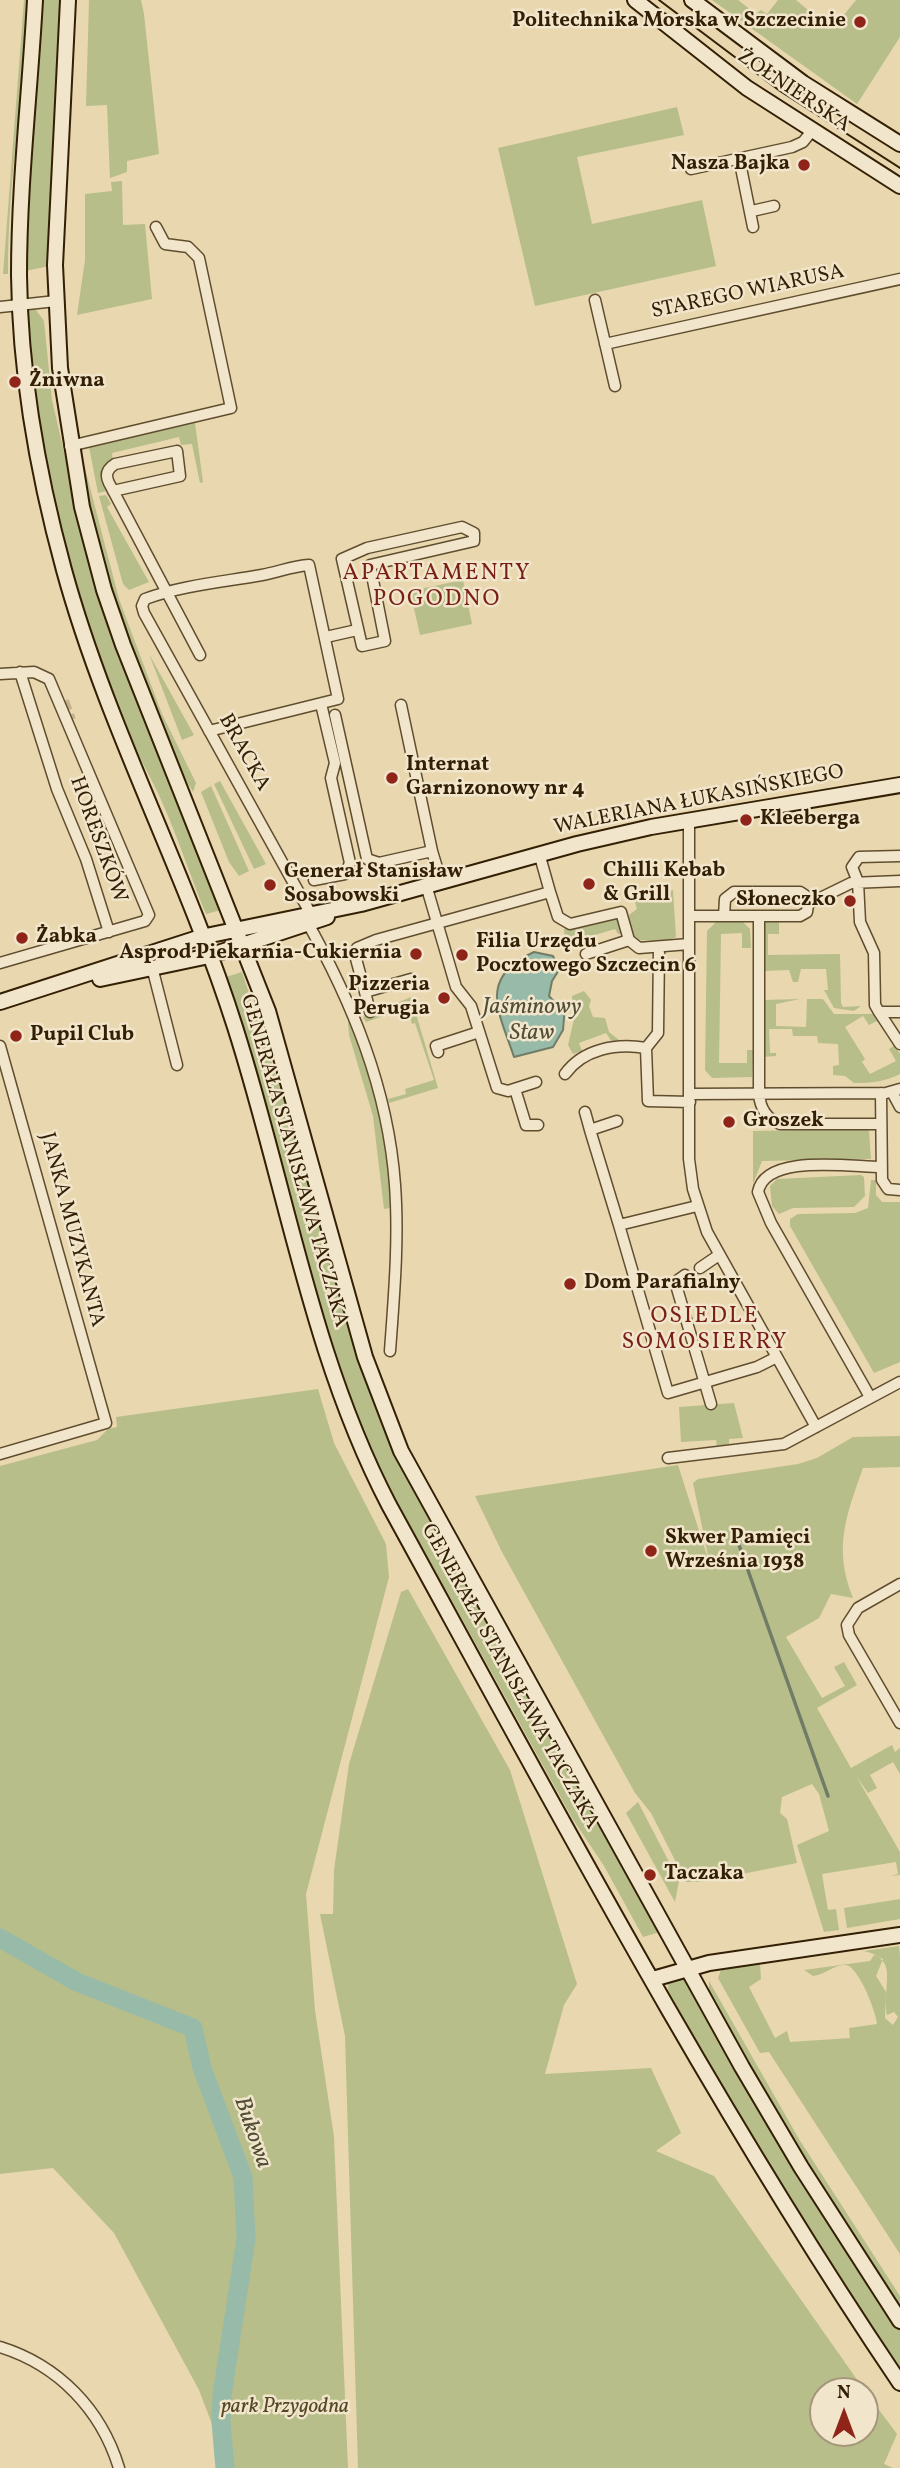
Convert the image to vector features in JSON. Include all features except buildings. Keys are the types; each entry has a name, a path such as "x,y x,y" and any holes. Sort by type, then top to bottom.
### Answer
{"main road":[{"name":"GENERAŁA STANISŁAWA TACZAKA","path":"35,0 20,222 20,303 31,414 64,569 92,657 209,956 250,1075 330,1363 364,1455 653,1979 769,2182 900,2383"},
{"name":"GENERAŁA STANISŁAWA TACZAKA","path":"68,0 55,300 70,446 104,590 244,946 274,1030 365,1357 392,1431 425,1498 686,1967 801,2167 900,2321"},
{"name":"ŻOŁNIERSKA","path":"635,0 730,76 811,132 900,186"},
{"name":"ŻOŁNIERSKA","path":"692,0 803,83 900,144"},
{"name":"WALERIANA ŁUKASIŃSKIEGO","path":"41,991 201,937 236,928 309,918 539,853 689,820 900,785"},
{"name":"WALERIANA ŁUKASIŃSKIEGO","path":"0,1002 209,956 244,946 309,918"},
{"path":"653,1979 686,1967 900,1935"}],"street":[{"path":"691,169 796,146 811,132"},
{"path":"739,158 752,211 753,227"},
{"path":"752,211 774,206"},
{"path":"70,446 231,408 199,258 188,247 165,244 156,227"},
{"name":"STAREGO WIARUSA","path":"605,344 900,279"},
{"path":"0,307 55,300"},
{"path":"595,300 615,386"},
{"path":"113,491 180,476 177,451 113,466 107,478 113,491 200,655"},
{"path":"462,527 470,529 475,537 471,542 370,565 385,641 362,646 357,630 341,562 344,557 367,548 462,527"},
{"path":"167,593 235,577 258,576 309,565 340,696 336,701 209,731"},
{"name":"BRACKA","path":"167,593 144,602 144,613 309,918 357,1021 383,1105 396,1204 390,1351"},
{"path":"327,637 357,630"},
{"path":"20,672 34,666 48,670 64,701"},
{"name":"HORESZKÓW","path":"0,963 109,932 86,859 57,789 20,672"},
{"path":"0,674 41,673 51,684 149,915 149,919 142,922 109,932"},
{"path":"314,880 345,874 350,863 331,778 335,763 321,704"},
{"path":"401,705 432,851 441,881"},
{"path":"335,715 367,859 379,863 432,851"},
{"path":"689,820 690,1169 697,1206 719,1255 816,1427"},
{"path":"539,853 558,917 570,924 621,912 629,940 639,948 689,944"},
{"path":"900,856 855,860 852,871 858,882 860,922 874,953 875,1002 900,1044"},
{"path":"129,880 144,916 142,922"},
{"path":"808,904 842,886 858,882 900,881"},
{"path":"426,885 456,987 471,1006 497,1087 503,1091 536,1082"},
{"path":"370,1012 355,955 357,948 550,892"},
{"path":"689,916 724,916 800,916 807,912 808,904 806,896 800,892 734,892 725,899 724,916"},
{"path":"759,916 759,1094 766,1113 780,1124 881,1124"},
{"path":"586,954 629,940"},
{"path":"659,948 658,1033 646,1048 648,1101 759,1094 896,1091 900,1107"},
{"path":"152,967 177,1065"},
{"path":"365,992 411,979"},
{"path":"879,1012 900,1012"},
{"path":"438,1052 436,1046 479,1032"},
{"name":"JANKA MUZYKANTA","path":"0,1046 106,1423 0,1454"},
{"path":"565,1074 575,1061 591,1053 616,1046 646,1048"},
{"path":"514,1089 526,1125 538,1125"},
{"path":"881,1093 881,1167 885,1187 900,1190"},
{"path":"584,1112 668,1393 757,1367 777,1357"},
{"path":"590,1130 617,1121"},
{"path":"870,1397 771,1223 758,1192 766,1176 781,1167 881,1167"},
{"path":"619,1225 697,1206"},
{"path":"699,1268 719,1255"},
{"path":"685,1275 676,1285 711,1404"},
{"path":"668,1458 774,1446 900,1382"},
{"path":"900,1584 858,1608 847,1625 849,1634 900,1723"},
{"path":"0,2347 38,2363 75,2391 100,2425 119,2468"}],"green space":[{"path":"24,0 30,0 13,171 8,274 3,274"},
{"path":"41,0 62,0 50,266 25,271"},
{"path":"89,0 141,0 144,14 159,154 127,161 127,172 110,178 107,105 86,106"},
{"path":"712,0 738,0 756,14 761,10 767,14 778,0 796,0 820,20 833,23 839,21 856,0 900,0 900,37 857,104"},
{"path":"677,107 684,135 577,157 592,224 702,200 716,266 535,306 498,148"},
{"path":"122,181 123,225 145,224 152,299 77,315 85,260 85,194 112,191 111,182"},
{"path":"26,310 36,310 44,321 52,400 75,500 221,910 206,914 164,807 125,726 89,624 73,573 48,470 31,365"},
{"path":"195,423 203,482 200,483 192,444 181,445 179,437 112,453 113,461 104,467 101,474 107,491 98,493 89,447"},
{"path":"80,449 119,599 162,714 196,783 193,792 180,770 119,612 95,532"},
{"path":"106,495 111,504 107,507 149,582 129,590 123,584 99,496"},
{"path":"463,580 472,624 420,635 410,591"},
{"path":"149,654 194,735 182,740"},
{"path":"220,781 266,864 254,869 214,784"},
{"path":"211,786 249,871 239,876 229,862 201,792"},
{"path":"673,890 676,937 667,941 637,940 631,934 629,915 637,909 635,902"},
{"path":"620,919 623,933 618,934 615,929 571,942 565,938 564,929"},
{"path":"763,921 779,921 779,934 768,934 768,955 840,954 841,1003 843,1007 861,1006 854,1011 834,1008 824,990 828,990 826,969 801,969 798,982 793,982 789,970 763,971"},
{"path":"716,922 743,922 750,929 751,948 742,948 742,933 721,934 719,1063 747,1063 747,1050 753,1050 752,1077 712,1078 705,1070 707,931"},
{"path":"242,972 301,1152 359,1362 400,1461 660,1932 643,1937 604,1866 572,1818 373,1458 338,1369 251,1054 226,977"},
{"path":"584,991 591,1000 589,1006 593,1017 605,1018 609,1032 619,1040 612,1042 606,1033 579,1043 582,1051 573,1054 568,1045 574,1019 572,996"},
{"path":"411,997 438,1088 389,1103 388,1099 406,1094 405,1089 434,1080 415,1023 412,1024 407,1008 366,1022 363,1017"},
{"path":"800,999 776,1004 776,1026 806,1027 807,999 823,999 834,1014 873,1014 877,1021 869,1025 863,1016 845,1027 865,1059 862,1062 870,1074 896,1061 889,1049 895,1045 900,1054 900,1074 883,1080 860,1083 854,1083 845,1076 833,1075 833,1066 839,1065 838,1044 818,1043 817,1036 793,1036 792,1029 769,1029 770,1053 776,1053 776,1056 763,1057 763,1000"},
{"path":"351,1020 367,1066 384,1136 390,1208 384,1209 373,1116 349,1035 348,1023"},
{"path":"753,1131 869,1131 871,1159 762,1161 753,1184"},
{"path":"864,1177 865,1196 854,1207 793,1208 779,1214 772,1206 770,1186 777,1179"},
{"path":"871,1180 876,1180 876,1195 882,1202 900,1202 900,1362 874,1373 790,1226 790,1219 798,1214 855,1213 868,1208"},
{"name":"park Przygodna","path":"318,1389 334,1443 386,1544 389,1577 306,1894 315,2010 334,2137 348,2468 230,2468 224,2420 212,2424 199,2390 114,2233 53,2168 0,2174 0,1944 66,1982 169,2020 190,2033 201,2030 200,2021 73,1974 0,1930 0,1466 97,1440 108,1429 117,1427 116,1417"},
{"path":"734,1403 743,1438 729,1439 729,1444 717,1446 716,1440 681,1442 679,1407"},
{"path":"900,1436 900,1467 863,1468 851,1502 843,1548 847,1580 853,1598 831,1594 819,1618 786,1637 822,1698 845,1686 834,1667 844,1662 857,1685 817,1708 851,1768 892,1745 895,1752 900,1748 900,1774 893,1762 870,1775 877,1788 868,1793 856,1776 900,1852 900,1875 891,1876 898,1874 896,1862 822,1874 828,1910 836,1909 839,1930 824,1932 797,1845 829,1831 819,1794 812,1784 782,1797 780,1813 787,1819 797,1863 702,1882 686,1882 651,1813 635,1793 502,1552 475,1496 678,1465 710,1565 693,1483 698,1479 798,1464 817,1458 853,1437"},
{"path":"408,1589 510,1770 577,1984 564,2005 545,2074 651,2068 681,2133 656,2151 714,2176 855,2377 809,2377 809,2447 879,2447 879,2410 897,2434 884,2464 893,2468 358,2468 345,2036 320,1914 333,1914 334,1870 349,1764 401,1592"},
{"path":"638,1802 679,1881 675,1902 626,1813"},
{"path":"900,1899 900,1919 847,1928 844,1908"},
{"path":"899,1946 900,2254 769,2052 760,2053 718,1978 721,1970 760,1964 761,1979 749,1987 775,2038 787,2031 790,2042 850,2038 849,2028 877,2024 874,2010 856,1973 846,1965 813,1976 804,1970 870,1961 874,1955 877,1956 864,1951","holes":["882,1961 887,1974 887,2015 894,2012 898,2017 893,2025 885,2018 886,1992 876,1976"]},
{"path":"683,1977 850,2255 900,2329 900,2372 779,2184 668,1990 668,1981"},
{"path":"709,1981 799,2139 900,2296 900,2306 793,2142 709,1993"}],"water":[{"name":"Jaśminowy Staw","path":"534,952 553,956 559,970 552,981 549,996 557,1005 565,1006 563,1030 553,1047 514,1057 499,1011 499,985 505,973 516,962"}],"waterway":[{"path":"739,1545 828,1796"},
{"name":"Bukowa","path":"0,1938 77,1982 193,2028 202,2068 243,2177 246,2239 222,2395 221,2422 225,2468"}],"tunnel":[{"path":"64,701 71,720"}],"tram line":[{"path":"659,0 780,91 900,168"}],"place":[{"name":"Politechnika Morska w Szczecinie","path":"860,22"},
{"name":"Nasza Bajka","path":"804,165"},
{"name":"Żniwna","path":"15,382"},
{"name":"Internat Garnizonowy nr 4","path":"392,778"},
{"name":"Kleeberga","path":"746,820"},
{"name":"Chilli Kebab & Grill","path":"589,884"},
{"name":"Generał Stanisław Sosabowski","path":"270,885"},
{"name":"Słoneczko","path":"850,901"},
{"name":"Żabka","path":"22,938"},
{"name":"Asprod Piekarnia-Cukiernia","path":"416,954"},
{"name":"Filia Urzędu Pocztowego Szczecin 6","path":"462,955"},
{"name":"Pizzeria Perugia","path":"444,998"},
{"name":"Pupil Club","path":"16,1036"},
{"name":"Groszek","path":"729,1122"},
{"name":"Dom Parafialny","path":"570,1284"},
{"name":"Skwer Pamięci Września 1938","path":"651,1551"},
{"name":"Taczaka","path":"650,1875"}],"district":[{"name":"APARTAMENTY POGODNO","path":"437,588"},
{"name":"OSIEDLE SOMOSIERRY","path":"705,1331"}]}
